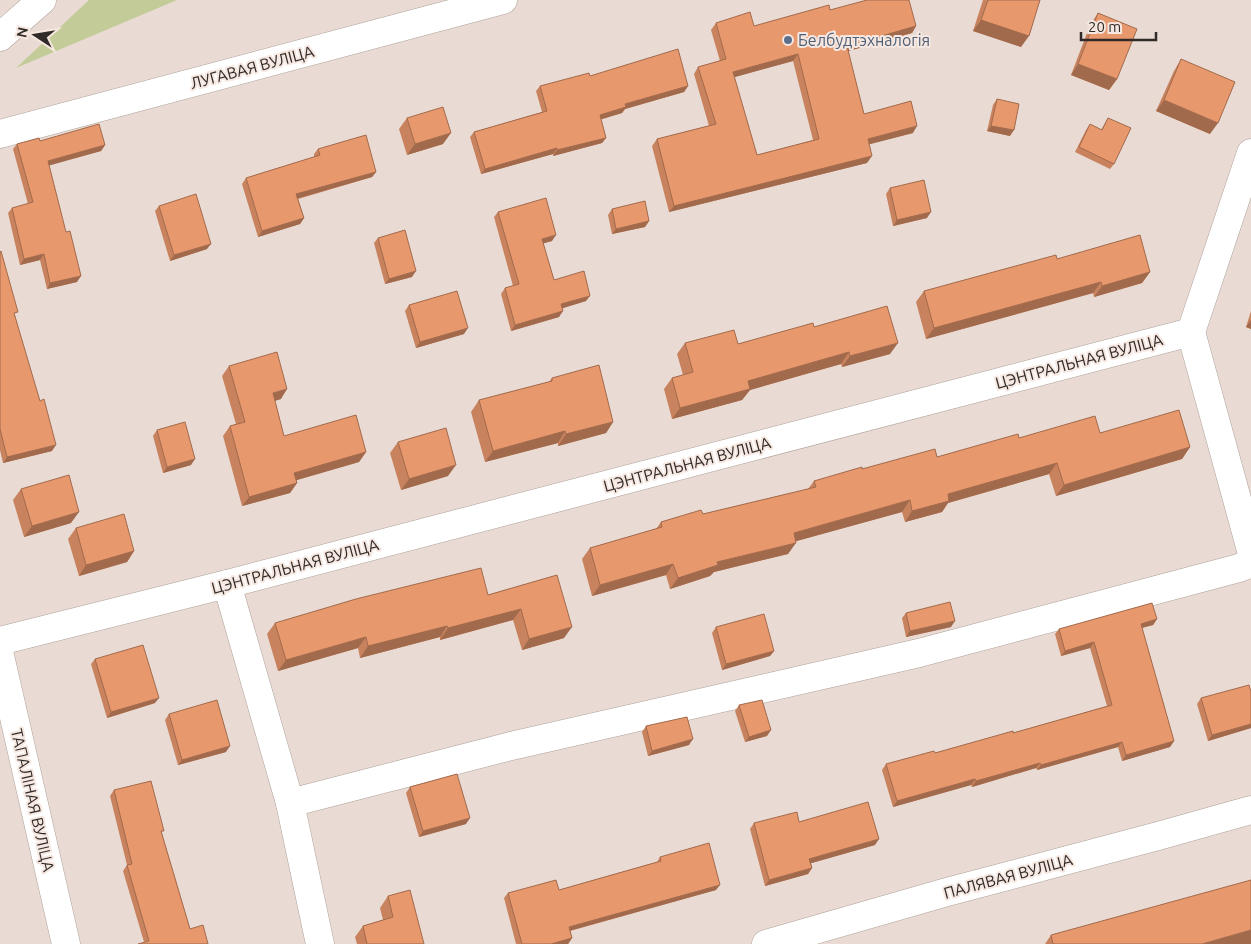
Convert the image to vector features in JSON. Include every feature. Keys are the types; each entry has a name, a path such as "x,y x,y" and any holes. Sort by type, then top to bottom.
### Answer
{"street":[{"path":"0,37 42,0"},
{"name":"ЛУГАВАЯ ВУЛІЦА","path":"0,134 503,0"},
{"path":"1251,153 1240,224 1191,332 1251,550"},
{"name":"ЦЭНТРАЛЬНАЯ ВУЛІЦА","path":"0,641 227,584 1191,332"},
{"path":"290,803 511,746 919,653 1239,568 1251,563"},
{"path":"227,584 290,803 320,944"},
{"name":"ТАПАЛІНАЯ ВУЛІЦА","path":"0,656 62,943"},
{"name":"ПАЛЯВАЯ ВУЛІЦА","path":"766,944 947,892 1251,810"}],"green space":[{"path":"89,0 177,0 16,68"}],"building":[{"path":"867,0 909,0 916,26 847,46 864,114 911,101 917,126 868,139 872,156 674,206 657,139 716,124 698,67 726,59 716,23 750,12 754,26 829,5 830,10","holes":["798,54 819,139 757,155 733,72"]},
{"path":"988,0 1040,0 1029,36 981,20"},
{"path":"1098,13 1137,29 1117,79 1078,64"},
{"path":"678,49 688,86 625,104 626,107 600,115 606,138 557,150 557,148 485,169 474,132 547,111 540,86 589,73 590,76"},
{"path":"1181,59 1235,82 1218,123 1164,100"},
{"path":"997,99 1019,104 1014,130 991,126"},
{"path":"443,107 451,133 415,144 407,118"},
{"path":"1108,118 1131,128 1114,164 1079,147 1090,124 1102,130"},
{"path":"99,124 105,145 48,161 66,232 70,231 81,276 50,283 44,254 24,259 12,208 33,202 17,144 39,138 40,141"},
{"path":"366,135 376,172 296,194 304,218 262,231 246,178 320,155 318,149"},
{"path":"924,180 931,212 897,220 890,188"},
{"path":"196,194 211,244 174,255 159,206"},
{"path":"546,198 556,235 542,239 554,280 584,271 590,296 561,304 563,311 515,325 505,288 519,284 498,212"},
{"path":"645,201 649,221 616,229 612,209"},
{"path":"405,230 416,271 389,279 378,238"},
{"path":"1140,235 1150,272 1102,286 1101,282 934,328 924,291 1056,255 1057,259"},
{"path":"1,251 18,312 14,313 40,401 44,399 56,445 7,457 0,429"},
{"path":"457,291 468,328 420,342 409,305"},
{"path":"887,306 898,343 850,356 849,352 748,381 750,389 680,408 672,378 693,372 685,343 734,330 738,344 813,323 814,327"},
{"path":"277,352 287,389 273,393 284,436 356,415 366,452 294,473 297,483 249,497 230,426 245,422 229,366"},
{"path":"599,365 613,422 566,434 565,431 493,451 479,400 552,381 552,378"},
{"path":"1179,410 1190,447 1064,485 1057,463 948,494 949,501 912,511 910,500 794,533 796,543 717,562 718,565 678,578 673,564 600,585 590,548 662,527 661,522 701,510 703,514 816,487 814,481 935,449 937,457 1018,434 1019,438 1095,416 1100,433"},
{"path":"185,422 195,459 167,467 157,430"},
{"path":"446,428 456,465 409,479 398,442"},
{"path":"69,475 79,512 32,526 21,489"},
{"path":"124,514 134,551 86,565 76,528"},
{"path":"481,568 488,595 557,575 572,627 529,639 521,609 368,646 366,637 286,660 275,623 356,599"},
{"path":"950,602 955,621 910,631 906,613"},
{"path":"1152,603 1157,619 1141,624 1174,741 1126,755 1122,742 1041,765 1040,763 976,781 975,779 897,801 886,764 934,751 935,753 1013,731 1013,733 1112,705 1094,642 1065,651 1059,629"},
{"path":"764,614 774,651 726,664 716,627"},
{"path":"143,645 159,698 111,712 95,659"},
{"path":"1249,685 1251,692 1251,724 1212,735 1201,698"},
{"path":"217,700 230,746 182,760 169,714"},
{"path":"762,700 771,730 749,737 739,705"},
{"path":"687,717 693,739 652,751 646,726"},
{"path":"457,774 470,818 423,831 410,787"},
{"path":"151,781 164,831 161,831 190,929 203,925 208,944 138,944 149,941 127,865 132,864 114,790"},
{"path":"868,802 879,839 809,859 812,868 769,880 754,823 797,812 799,822"},
{"path":"709,843 720,885 569,927 572,938 551,944 522,944 508,893 556,880 559,890 661,861 660,857"},
{"path":"1251,880 1251,930 1202,944 1053,944 1051,935"},
{"path":"410,890 424,944 367,944 363,926 393,917 388,896"}],"place":[{"name":"Белбудтэхналогія","path":"788,40"}]}
